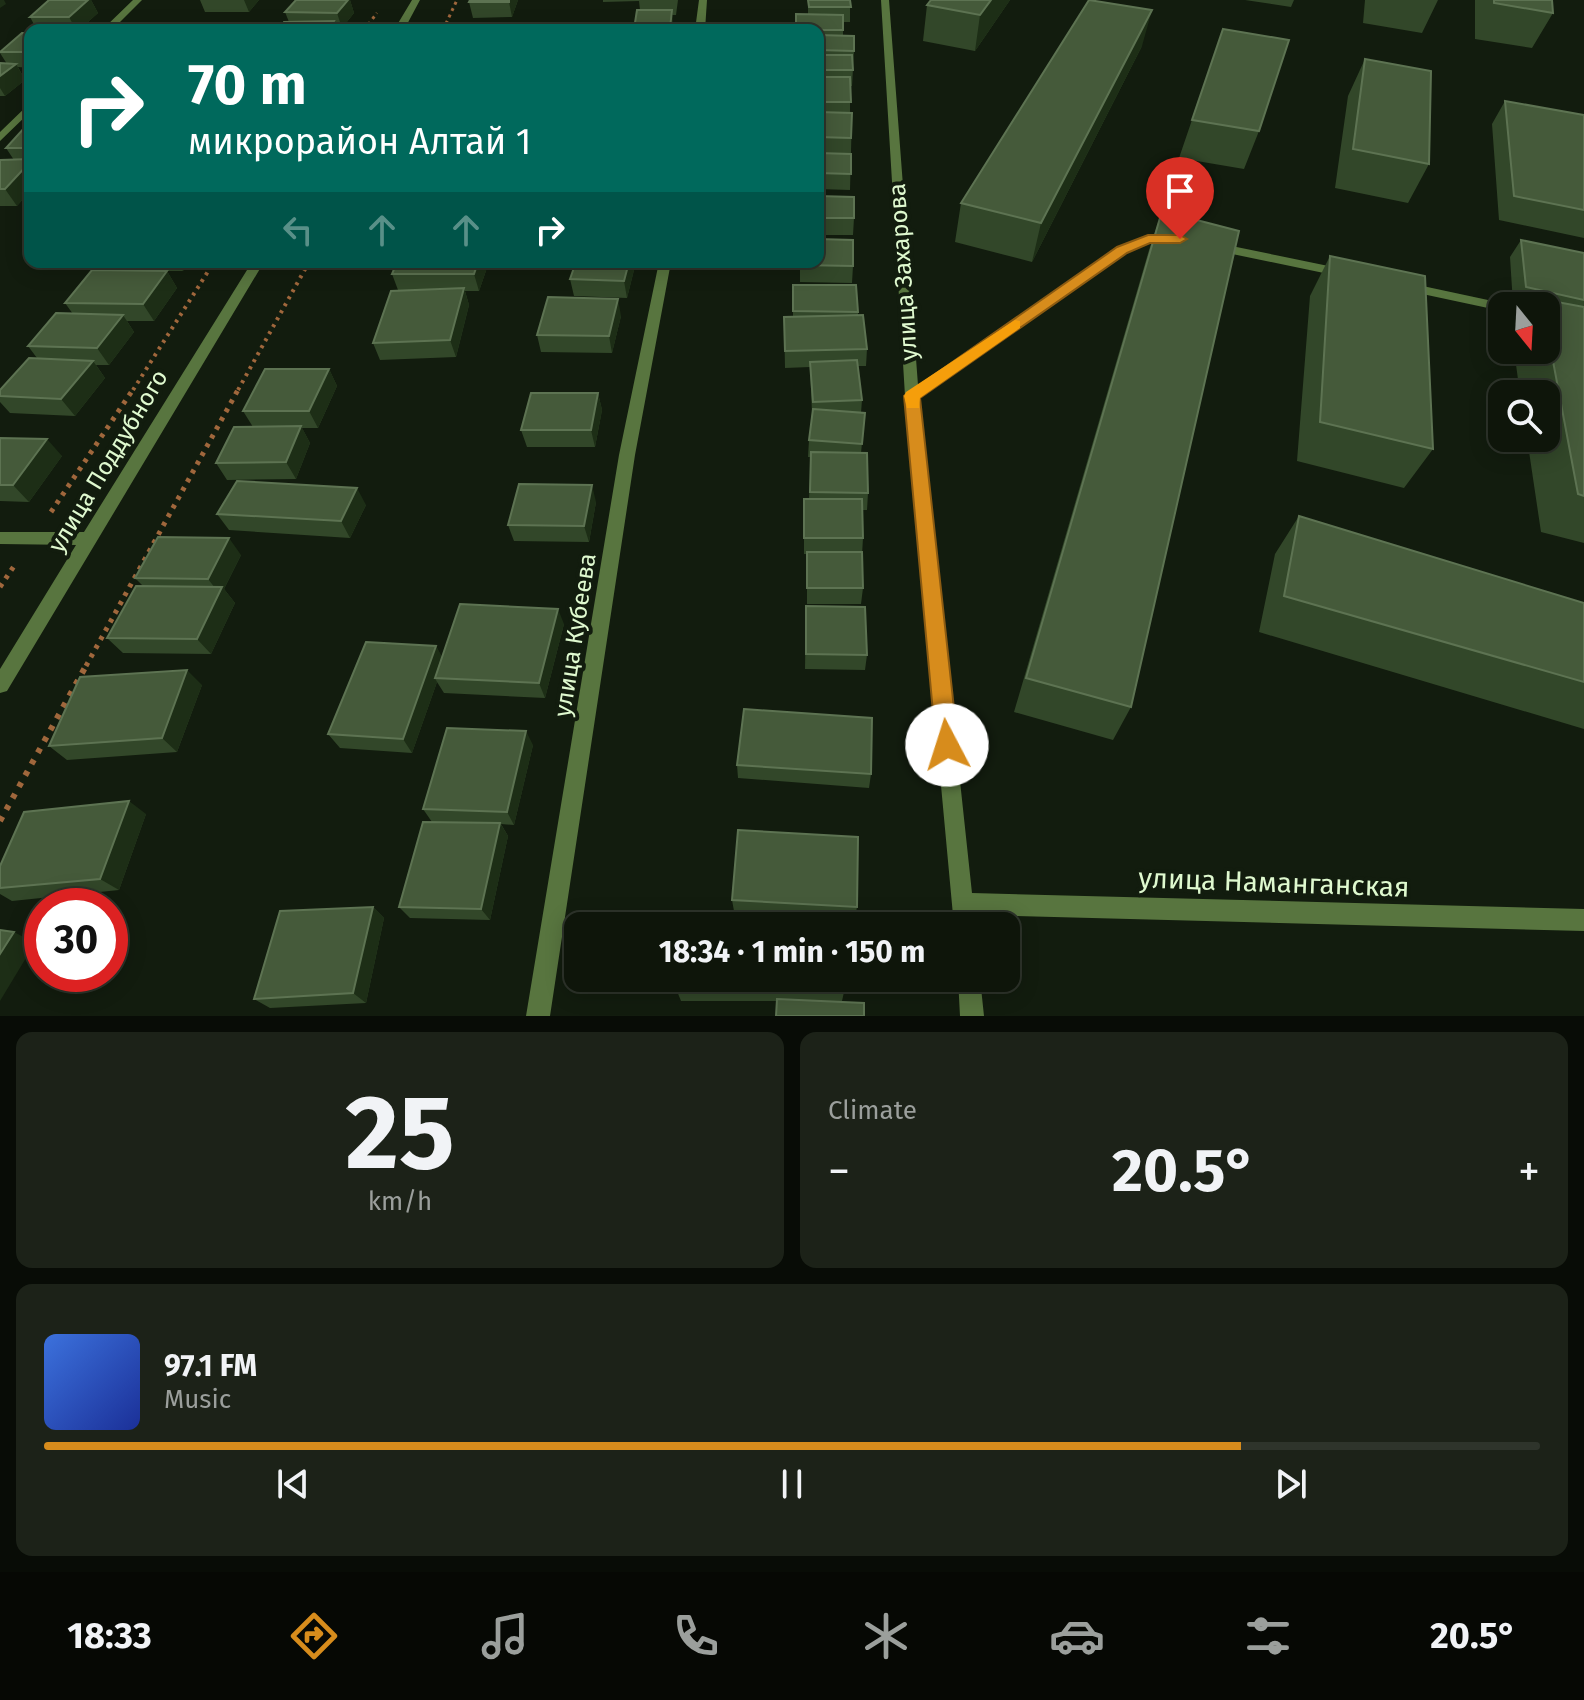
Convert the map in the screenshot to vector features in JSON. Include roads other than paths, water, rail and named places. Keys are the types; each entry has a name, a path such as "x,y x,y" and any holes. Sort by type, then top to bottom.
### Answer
{"street":[{"path":"113,24 138,0"},
{"path":"402,24 416,0"},
{"path":"701,24 703,0"},
{"name":"улица Захарова","path":"885,0 912,396 964,912"},
{"path":"0,138 24,112"},
{"path":"912,396 1122,250 1148,239 1180,239 1364,278"},
{"name":"улица Поддубного","path":"0,685 254,268"},
{"name":"улица Кубеева","path":"538,1016 627,455 664,268"},
{"path":"1395,284 1488,304"},
{"path":"0,538 89,539"},
{"name":"улица Наманганская","path":"1020,915 1584,920"},
{"path":"970,992 972,1016"}]}
